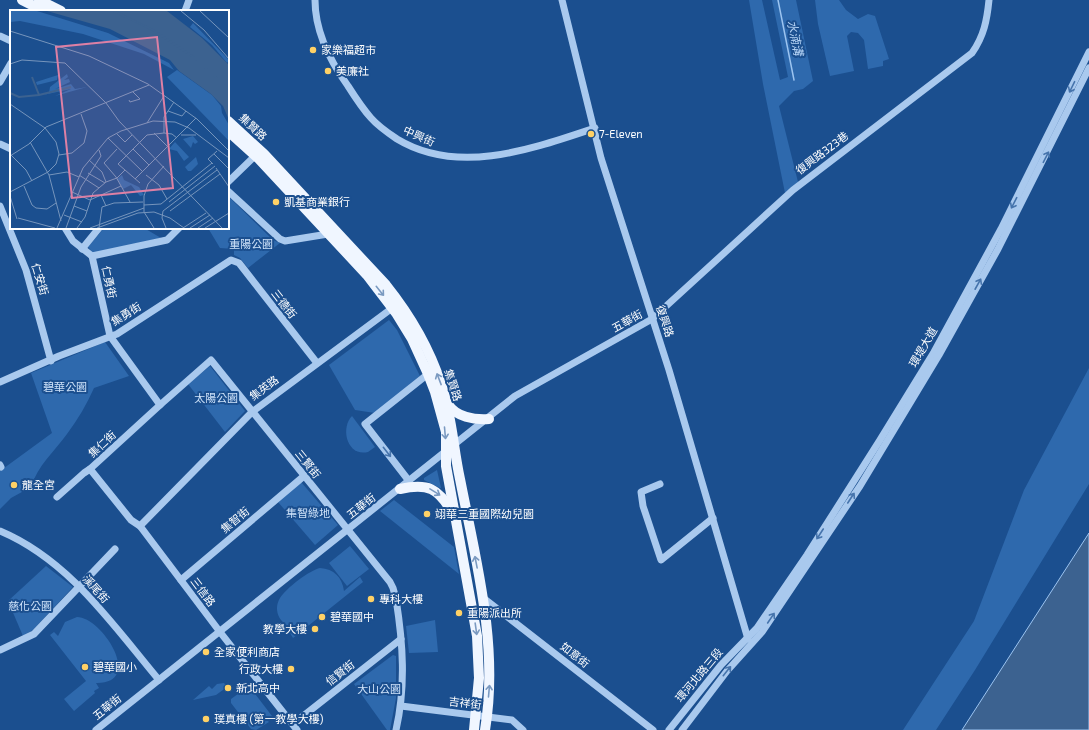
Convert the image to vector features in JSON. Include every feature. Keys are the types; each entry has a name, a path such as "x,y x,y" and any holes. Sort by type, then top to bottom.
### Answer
{"main road":[{"path":"22,0 56,10"},
{"name":"集賢路","path":"229,122 328,234 397,305 428,374 435,392 446,432 445,453 477,636 479,678 474,730"},
{"name":"集賢路","path":"229,132 257,153 370,267 421,336 439,378 447,402 489,640 490,681 485,730"},
{"path":"447,402 452,411 458,414 480,419 489,418"},
{"path":"400,488 424,486 435,490 442,496 456,520"}],"street":[{"path":"185,10 189,0"},
{"name":"中興街","path":"315,0 316,15 322,39 333,64 371,119 388,134 412,148 432,155 486,156 544,145 595,128"},
{"name":"復興路","path":"562,0 595,128 601,158 713,518 748,636 748,649"},
{"name":"復興路323巷","path":"652,319 793,190 972,53 980,42 985,29 989,0"},
{"path":"0,36 10,41"},
{"name":"環堤大道","path":"936,353 1001,229 1089,52"},
{"path":"0,82 10,65"},
{"name":"環堤大道","path":"748,649 762,632 824,540 998,249 1089,68"},
{"path":"0,144 10,148"},
{"path":"229,181 257,153"},
{"path":"229,192 280,239 285,241 328,234"},
{"name":"仁安街","path":"1,211 26,270 51,361"},
{"path":"65,229 69,238 92,256 167,240 178,229"},
{"path":"82,249 98,229"},
{"name":"仁勇街","path":"92,256 110,336"},
{"name":"集勇街","path":"0,382 117,334 227,261 234,260"},
{"name":"三德街","path":"234,260 239,263 317,363"},
{"name":"集英路","path":"140,526 252,412 397,305"},
{"name":"五華街","path":"96,730 516,396 652,319"},
{"path":"110,336 160,405"},
{"name":"三賢街","path":"160,405 211,360 393,588 401,639 403,670 401,706 396,730"},
{"path":"409,480 365,424 428,374"},
{"name":"集仁街","path":"57,497 160,405"},
{"name":"環堤大道","path":"748,636 757,628 807,555 904,408"},
{"name":"三信路","path":"90,469 131,520 140,526 220,632 295,727"},
{"name":"集智街","path":"180,580 304,476"},
{"path":"660,484 641,492 643,506 661,560 713,518"},
{"name":"溪尾街","path":"0,531 34,549 80,586 159,680"},
{"path":"0,650 34,634 115,549"},
{"name":"如意街","path":"482,597 653,730"},
{"name":"環河北路三段","path":"669,730 721,665 748,636"},
{"name":"信賢街","path":"295,727 401,639"},
{"name":"環河北路三段","path":"682,730 727,671 748,649"},
{"name":"吉祥街","path":"401,706 512,720 523,730"},
{"path":"682,714 690,720"}],"green space":[{"path":"749,0 762,0 780,80 788,77 772,0 796,0 813,81 803,89 794,91 779,106 798,182 785,193 763,84"},
{"path":"815,0 839,0 846,10 858,19 868,14 875,16 889,59 883,61 883,66 868,69 864,40 858,33 851,32 847,36 854,71 830,76 818,24"},
{"name":"重陽公園","path":"229,197 273,240 280,243 248,268 240,258 234,255 234,249 220,248 209,229 229,229"},
{"path":"103,229 146,229 161,238 93,253 88,247"},
{"path":"389,320 397,330 420,376 375,413 355,410 329,365"},
{"name":"碧華公園","path":"105,342 129,376 94,388 79,417 42,465 31,487 11,498 0,509 0,471 52,433 31,373"},
{"name":"太陽公園","path":"210,366 245,411 225,432 188,384"},
{"path":"1089,368 1089,484 975,670 936,730 903,730 974,621 1024,490"},
{"path":"352,416 375,447 368,452 355,450 348,440 346,427"},
{"path":"437,470 441,488 424,480 424,478"},
{"name":"集智綠地","path":"301,482 338,525 315,545 278,502"},
{"path":"394,500 454,547 459,574 380,511"},
{"path":"350,546 369,569 347,586 329,563"},
{"name":"慈化公園","path":"46,566 73,587 33,630 23,636 8,601"},
{"path":"320,568 333,572 339,578 344,591 360,577 363,582 293,638 290,633 295,628 290,627 279,617 277,608 278,603 283,594 293,585 310,572"},
{"path":"77,617 87,620 97,627 107,638 114,650 118,663 117,673 110,680 96,683 99,688 74,711 64,699 86,681 50,635 54,632 58,636 65,622"},
{"path":"435,620 438,652 409,653 406,626"},
{"name":"大山公園","path":"393,655 396,656 396,698 390,730 387,730 354,684"},
{"path":"224,683 227,687 216,695 193,700 209,686 212,689 217,684"},
{"path":"249,686 272,716 267,720 269,722 256,730 251,729 231,703 231,699"}],"shaded area":[{"path":"1089,533 1089,730 962,730"}],"waterway":[{"name":"水湳溝","path":"778,0 794,80"}],"place":[{"name":"家樂福超市","path":"313,50"},
{"name":"美廉社","path":"328,71"},
{"name":"7-Eleven","path":"591,134"},
{"name":"凱基商業銀行","path":"276,202"},
{"name":"龍全宮","path":"14,485"},
{"name":"翊華三重國際幼兒園","path":"427,514"},
{"name":"專科大樓","path":"371,599"},
{"name":"重陽派出所","path":"459,613"},
{"name":"碧華國中","path":"322,617"},
{"name":"教學大樓","path":"315,629"},
{"name":"全家便利商店","path":"206,652"},
{"name":"碧華國小","path":"85,667"},
{"name":"行政大樓","path":"291,669"},
{"name":"新北高中","path":"228,688"},
{"name":"璞真樓 (第一教學大樓)","path":"206,719"}]}
